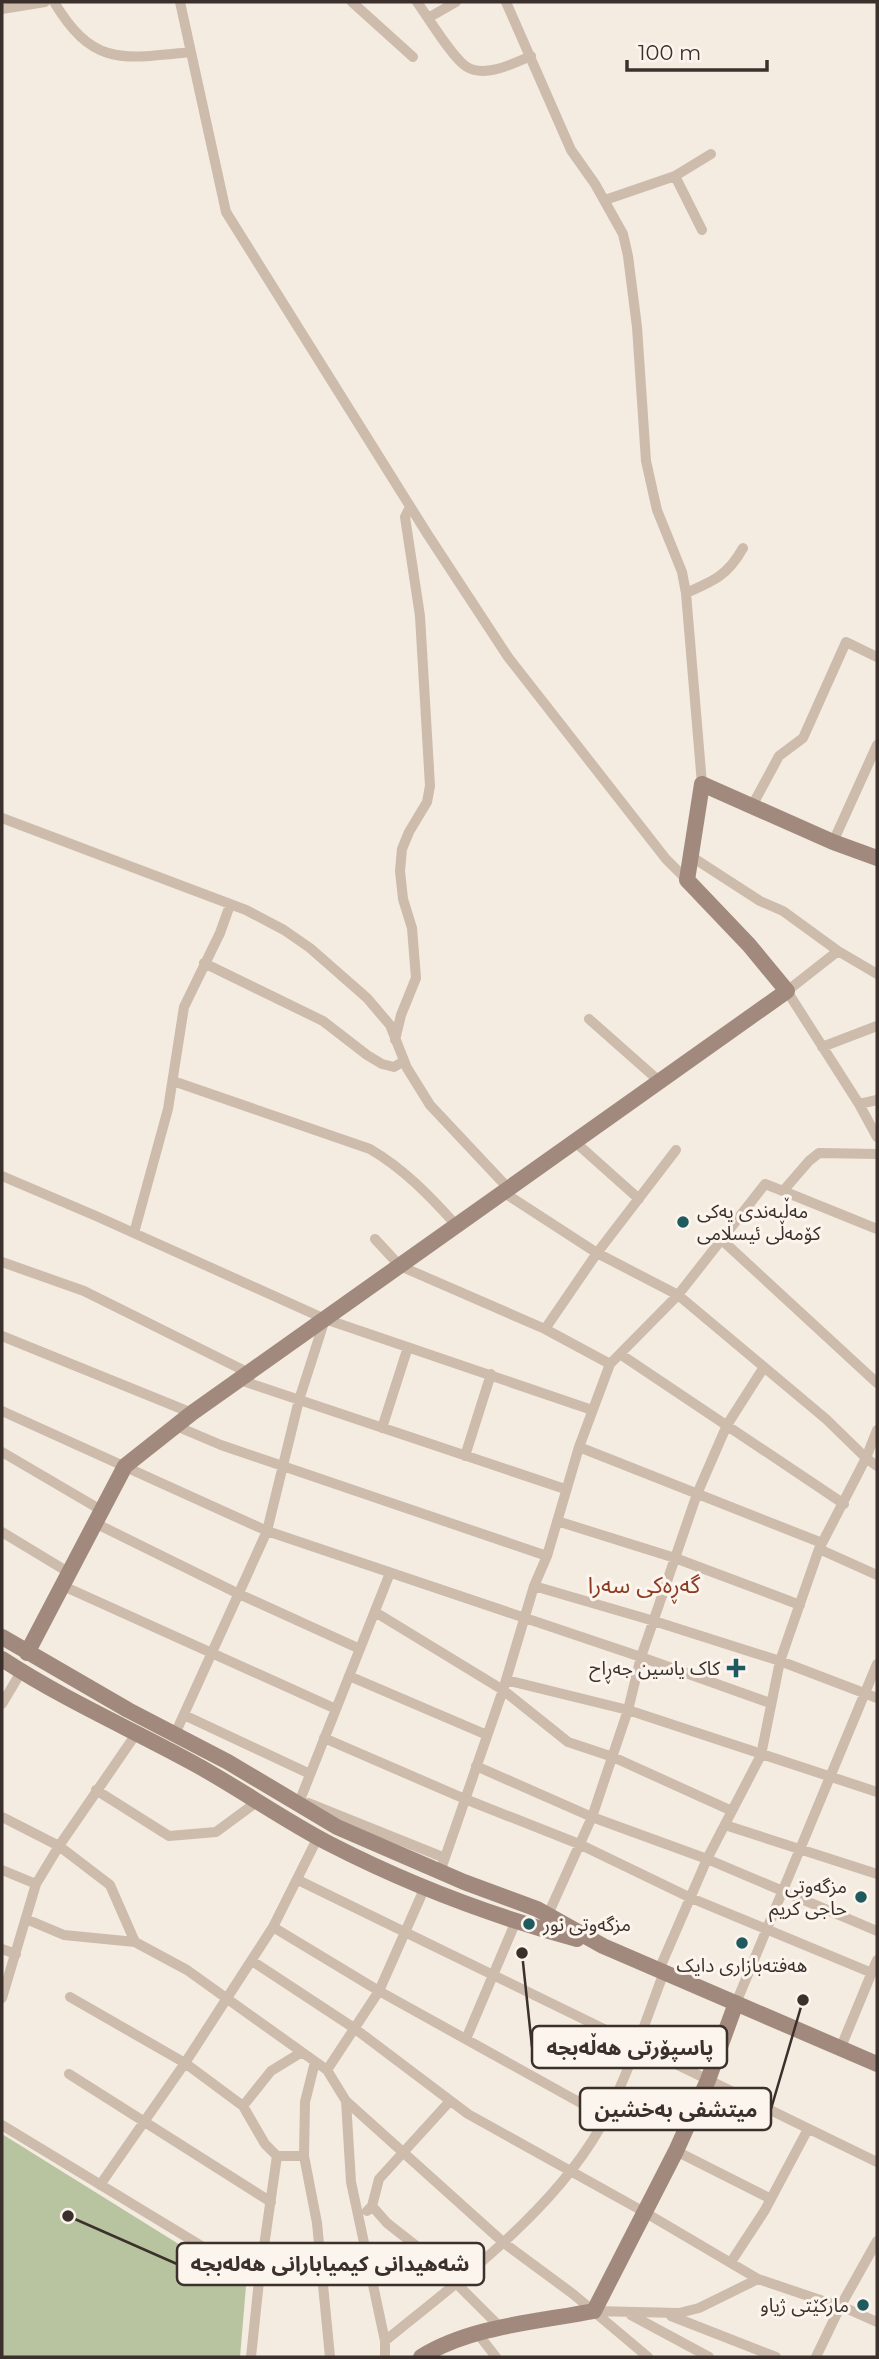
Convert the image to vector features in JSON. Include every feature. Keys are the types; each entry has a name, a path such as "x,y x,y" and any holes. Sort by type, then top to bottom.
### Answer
{"main road":[{"path":"27,1653 125,1466 191,1413 787,991 749,945 687,880 702,784 833,842 877,858"},
{"path":"2,1637 128,1710 299,1802 337,1827 443,1865 545,1922 877,2064"},
{"path":"2,1659 120,1726 199,1766 318,1837 379,1867 516,1921 545,1922"},
{"path":"120,1726 128,1710"},
{"path":"421,2357 454,2341 478,2334 594,2311 676,2151 708,2080 736,2003"}],"street":[{"path":"2,9 45,2"},
{"path":"54,2 66,23 82,40 100,52 135,56 191,52"},
{"path":"180,2 226,212 508,657 666,859 687,880"},
{"path":"352,2 413,57"},
{"path":"417,2 466,67 487,70 510,65 531,56"},
{"path":"428,18 456,2"},
{"path":"506,2 571,150 605,200 623,234 628,256 639,359 646,461 657,510 682,572 686,593 702,784"},
{"path":"605,200 675,176 710,155"},
{"path":"675,176 702,230"},
{"path":"395,1040 401,1015 416,978 412,928 403,899 400,871 402,849 427,802 430,786 420,616 405,517 410,506"},
{"path":"686,593 722,576 734,565 743,548"},
{"path":"752,806 779,756 803,738 846,642 877,657"},
{"path":"833,842 877,746"},
{"path":"2,818 246,910 284,930 320,956 382,1014 390,1026 404,1061 430,1105 505,1190 597,1253 678,1295 827,1419 877,1466"},
{"path":"692,857 760,901 783,911 838,951 877,974"},
{"path":"134,1233 173,1081 184,1007 220,933 230,905"},
{"path":"838,951 787,991 859,1104 877,1138"},
{"path":"204,963 323,1021 382,1064 394,1067 404,1061"},
{"path":"589,1019 658,1080"},
{"path":"822,1047 877,1026"},
{"path":"173,1081 370,1149 389,1160 427,1192 456,1225"},
{"path":"859,1104 877,1100"},
{"path":"574,1141 639,1199"},
{"path":"545,1329 597,1253 676,1150"},
{"path":"783,1191 819,1153 877,1154"},
{"path":"2,1176 325,1319 592,1410"},
{"path":"443,1865 504,1685 534,1586 547,1556 579,1447 610,1364 678,1295 723,1241 765,1184 877,1229"},
{"path":"375,1239 400,1266 545,1329 610,1364"},
{"path":"723,1241 877,1383"},
{"path":"2,1262 84,1291 245,1376 299,1400 565,1489"},
{"path":"175,1734 267,1531 299,1400 325,1319"},
{"path":"2,1336 191,1413"},
{"path":"382,1428 408,1347"},
{"path":"620,1354 844,1504"},
{"path":"545,1922 592,1816 613,1757 641,1657 697,1494 727,1425 764,1367"},
{"path":"465,1456 491,1374"},
{"path":"2,1411 267,1531 770,1703"},
{"path":"176,1426 220,1446 547,1556"},
{"path":"385,2341 504,2243 570,2172 606,2117 637,2045 661,1971 691,1898 761,1755 779,1661 821,1546 844,1504 877,1430"},
{"path":"579,1447 821,1546 877,1575"},
{"path":"2,1452 98,1516 239,1594 360,1649"},
{"path":"557,1521 675,1558 800,1605"},
{"path":"2,1532 65,1579 211,1654 336,1709"},
{"path":"299,1802 390,1573"},
{"path":"534,1586 779,1661 877,1698"},
{"path":"374,1612 504,1685 568,1742 613,1757 732,1811"},
{"path":"736,2003 877,1664"},
{"path":"2,1704 21,1672"},
{"path":"349,1676 487,1735"},
{"path":"504,1685 628,1710 877,1792"},
{"path":"184,1715 310,1774"},
{"path":"2,1998 36,1884 96,1790 136,1734"},
{"path":"324,1738 465,1799 579,1843 691,1898 872,1973"},
{"path":"476,1766 592,1816 784,1890 877,1931"},
{"path":"96,1790 169,1836 216,1832 258,1801"},
{"path":"2,1817 59,1846 110,1885 135,1942"},
{"path":"725,1825 877,1874"},
{"path":"100,2185 186,2063 252,1961 273,1927 318,1837"},
{"path":"2,1870 36,1884"},
{"path":"298,1880 877,2162"},
{"path":"327,2070 379,1991 425,1887"},
{"path":"26,1919 64,1935 135,1942 187,1970 228,1998 327,2070 346,2101 504,2243 594,2311 649,2357"},
{"path":"466,2039 516,1921"},
{"path":"273,1927 379,1991 606,2117"},
{"path":"2,1949 16,1954"},
{"path":"841,2047 877,1960"},
{"path":"252,1961 354,2028 468,2114 646,2213 758,2280 841,2307 877,2322"},
{"path":"70,1997 186,2063 243,2106 265,2144 277,2156 304,2156"},
{"path":"243,2106 271,2071 302,2052"},
{"path":"315,2062 305,2102 304,2156 317,2223 330,2357"},
{"path":"69,2074 271,2202"},
{"path":"346,2101 351,2182 385,2341 385,2357"},
{"path":"359,2219 372,2206 379,2179 450,2101"},
{"path":"2,2125 259,2281"},
{"path":"731,2262 771,2199 808,2129"},
{"path":"676,2151 771,2199"},
{"path":"251,2357 277,2156"},
{"path":"372,2206 387,2223 429,2256 502,2329"},
{"path":"816,2357 877,2241"},
{"path":"594,2311 680,2313 699,2308 758,2280"},
{"path":"628,2313 709,2357"},
{"path":"666,2314 776,2357"},
{"path":"478,2334 496,2357"}],"green space":[{"path":"2,2134 246,2286 240,2357 2,2357"}],"place":[{"name":"مەڵبەندی یەکی کۆمەڵی ئیسلامی","path":"683,1222"},
{"name":"کاک یاسین جەڕاح","path":"736,1668"},
{"name":"مزگە‌وتی حاجی كریم","path":"861,1897"},
{"name":"مزگەوتی نور","path":"529,1924"},
{"name":"هەفتەبازاری دایک","path":"742,1943"},
{"name":"پاسپۆرتی هەڵەبجە","path":"522,1953"},
{"name":"میتشفی بەخشین","path":"803,2000"},
{"name":"شەھیدانی کیمیابارانی ھەلەبجە","path":"68,2216"},
{"name":"مارکێتی ژیاو","path":"863,2305"}],"district":[{"name":"گەڕەکی سەرا","path":"644,1585"}]}
